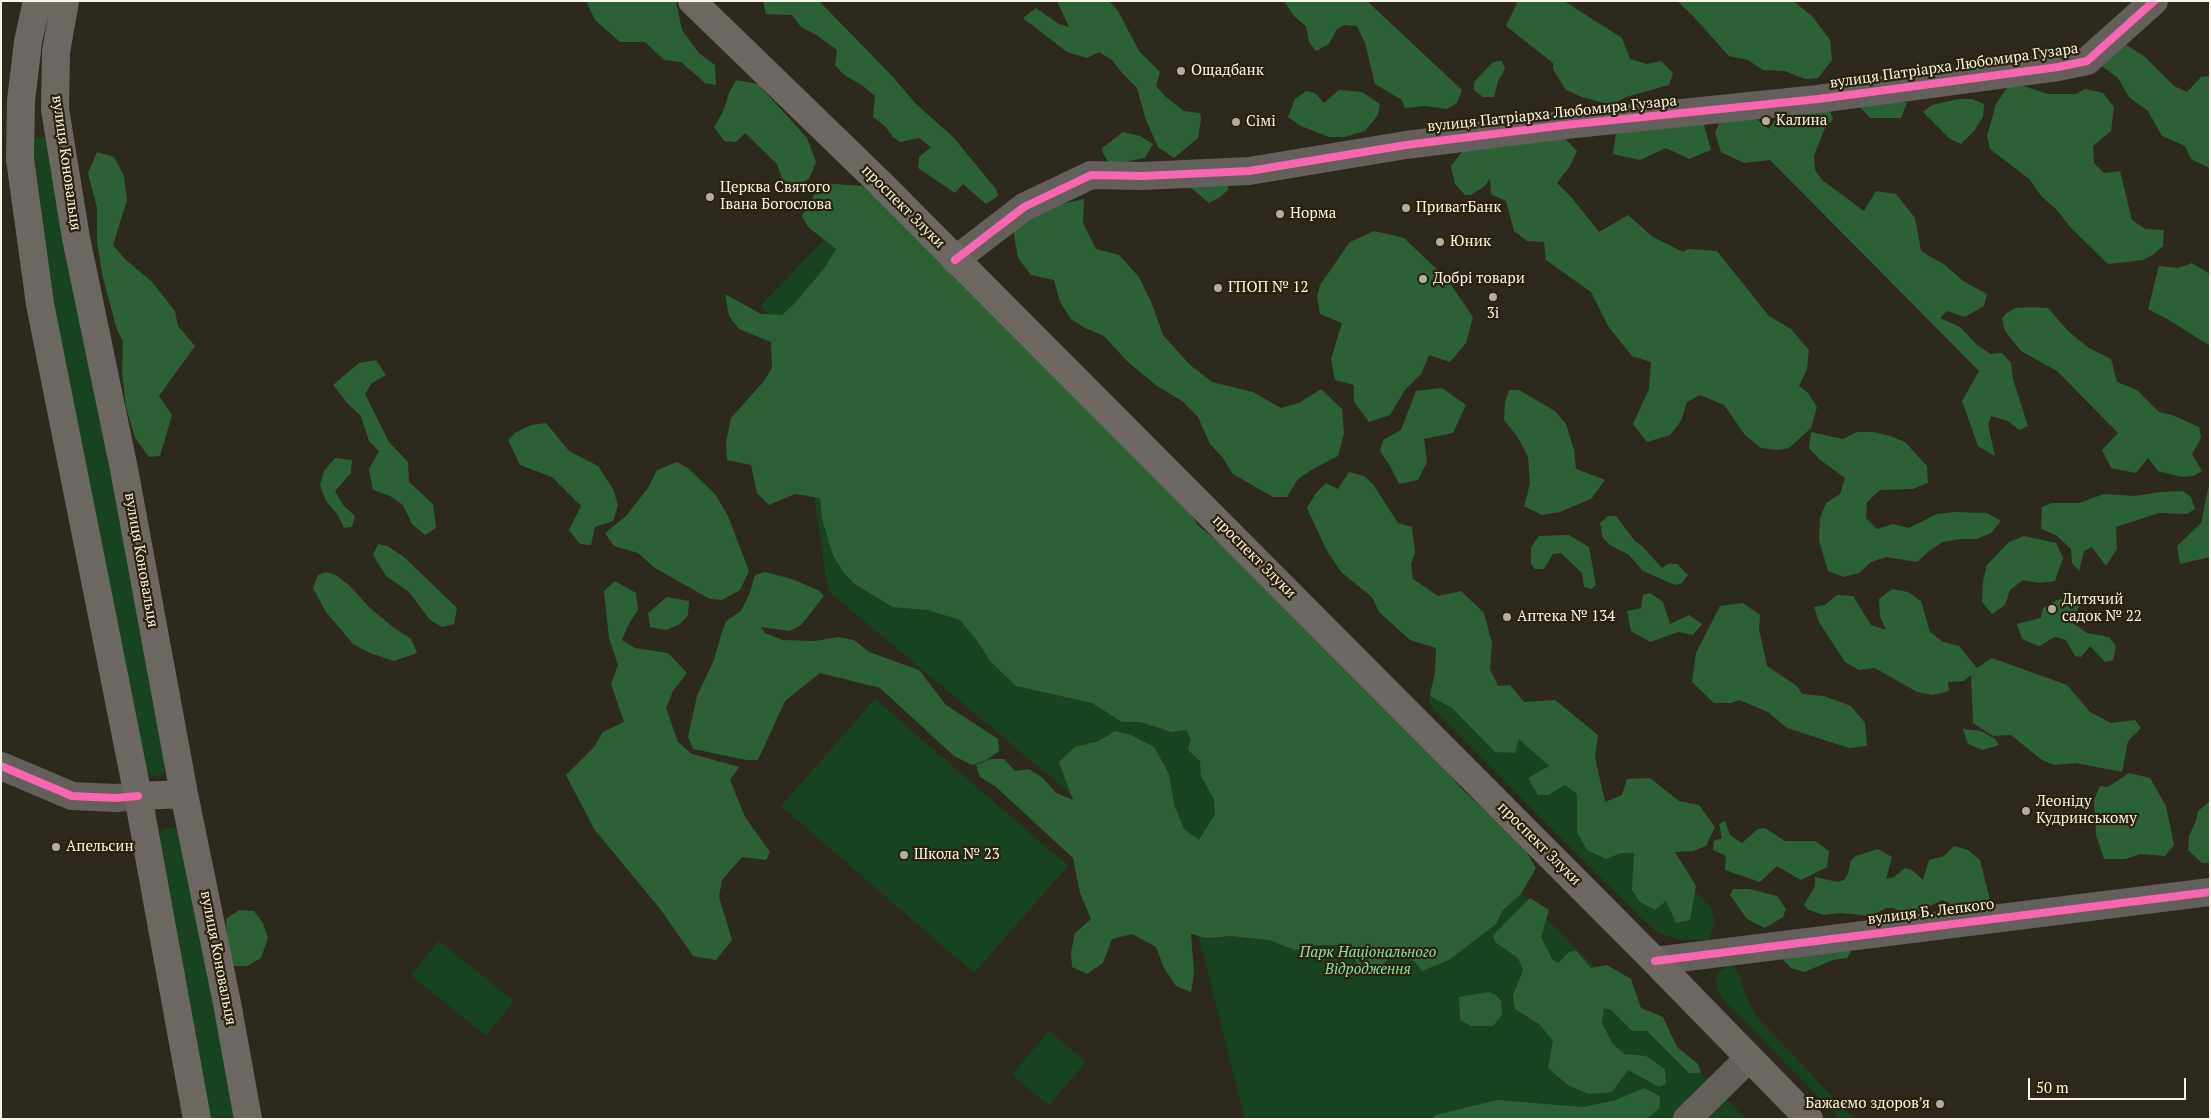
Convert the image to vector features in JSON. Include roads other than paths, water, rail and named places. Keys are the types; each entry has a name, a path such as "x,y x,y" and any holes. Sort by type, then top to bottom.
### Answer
{"main road":[{"path":"37,1 28,42 21,101 20,159 40,304 138,796 197,1119"},
{"name":"проспект Злуки","path":"692,1 872,176 1655,960 1809,1119"},
{"name":"вулиця Коновальця","path":"59,3 55,109 76,238 124,469 184,794 228,1003 248,1119"},
{"path":"21,101 55,109"},
{"path":"138,796 184,794"}],"street":[{"name":"вулиця Патріарха Любомира Гузара","path":"955,260 1024,207 1091,175 1142,176 1249,171 1415,143 1565,125 1818,100 2058,67 2087,60 2154,1"},
{"path":"1,766 72,796 116,798 138,796"},
{"name":"вулиця Б. Лепкого","path":"1655,960 2210,892"},
{"path":"1687,1119 1748,1058"}],"place":[{"name":"Ощадбанк","path":"1181,71"},
{"name":"Калина","path":"1766,121"},
{"name":"Сімі","path":"1236,122"},
{"name":"Церква Святого Івана Богослова","path":"710,197"},
{"name":"ПриватБанк","path":"1406,208"},
{"name":"Норма","path":"1280,214"},
{"name":"Юник","path":"1440,242"},
{"name":"Добрі товари","path":"1423,279"},
{"name":"ГПОП № 12","path":"1218,288"},
{"name":"3і","path":"1493,297"},
{"name":"Дитячий садок № 22","path":"2052,609"},
{"name":"Аптека № 134","path":"1507,617"},
{"name":"Леоніду Кудринському","path":"2026,811"},
{"name":"Апельсин","path":"56,847"},
{"name":"Школа № 23","path":"904,855"},
{"name":"Бажаємо здоров’я","path":"1940,1104"}],"park label":[{"name":"Парк Національного Відродження","path":"1368,962"}]}
